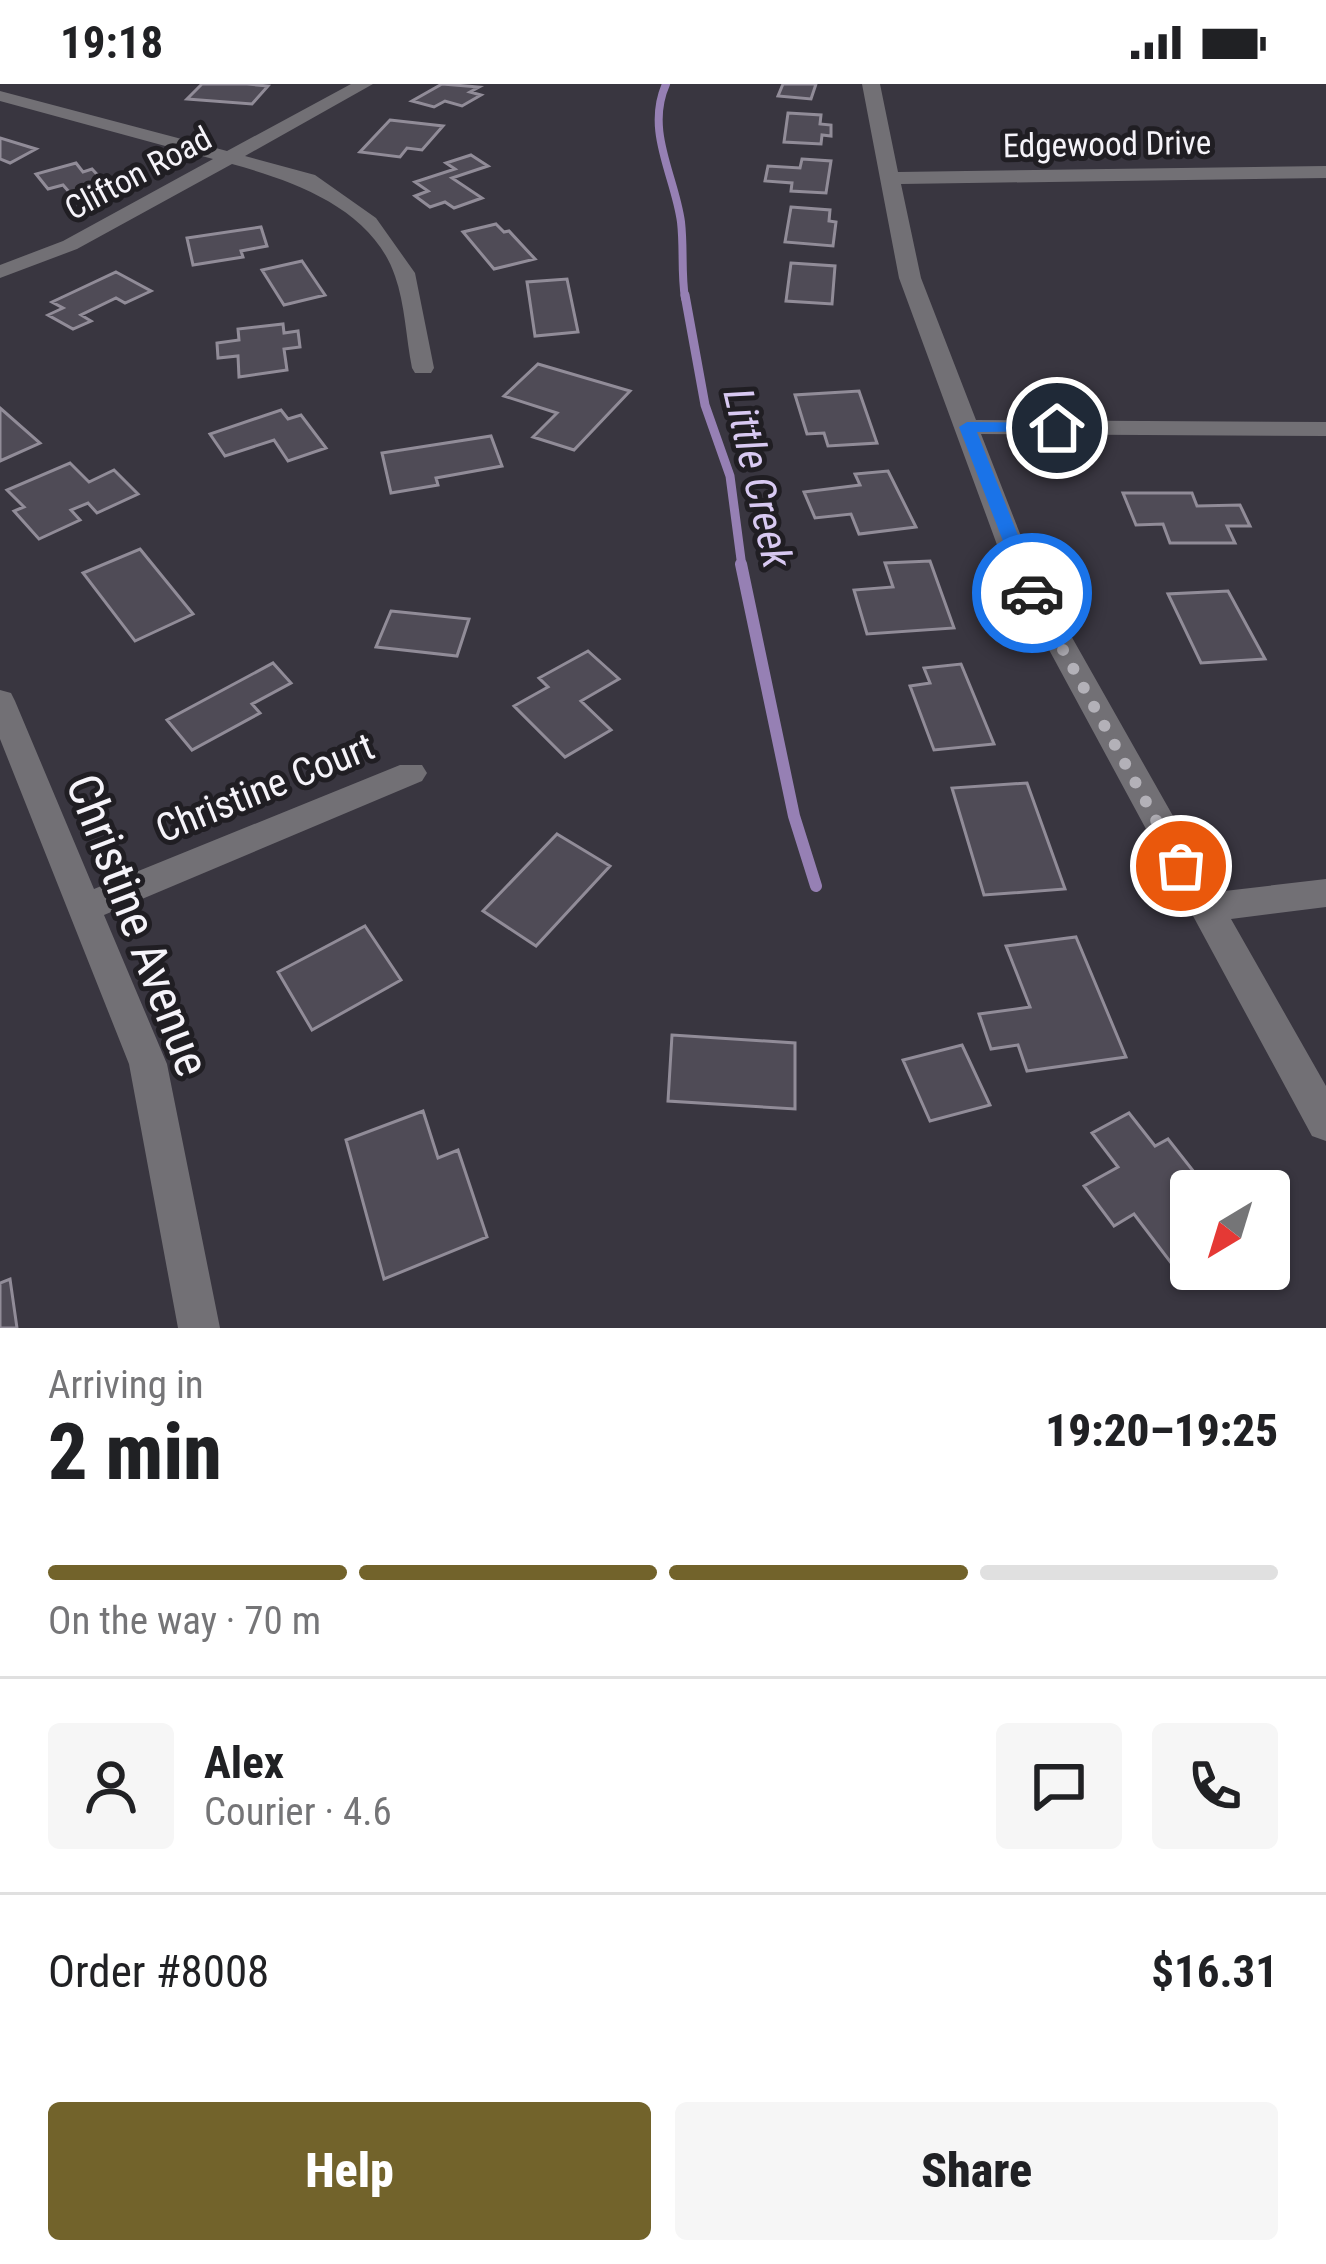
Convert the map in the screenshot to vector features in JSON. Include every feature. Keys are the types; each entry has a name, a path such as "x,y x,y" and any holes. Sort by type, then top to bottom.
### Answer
{"street":[{"name":"Clifton Road","path":"0,272 70,245 364,84"},
{"path":"871,84 910,278 1021,572 1326,1123"},
{"path":"0,96 308,179 369,222 405,273 424,368"},
{"name":"Edgewood Drive","path":"889,178 1326,172"},
{"path":"967,427 1326,429"},
{"name":"Christine Avenue","path":"0,701 148,1064 199,1328"},
{"name":"Christine Court","path":"85,908 411,773"},
{"path":"1204,908 1326,892"}],"building":[{"path":"202,84 268,86 252,104 187,99"},
{"path":"442,84 479,87 470,92 481,95 462,106 445,101 434,107 412,101"},
{"path":"783,84 816,84 811,99 778,96"},
{"path":"788,113 821,115 820,124 831,125 831,136 822,135 821,144 784,142"},
{"path":"390,120 443,126 422,150 407,148 400,157 360,152"},
{"path":"0,138 36,149 10,163 0,159"},
{"path":"471,155 488,166 452,178 482,198 454,208 445,202 430,207 415,196 428,191 415,182 455,169 446,163"},
{"path":"802,159 831,161 826,193 791,191 792,183 765,181 768,166 800,168"},
{"path":"76,163 83,172 92,169 105,183 70,193 63,185 48,189 36,174"},
{"path":"791,207 830,210 829,221 836,222 833,246 785,242"},
{"path":"496,224 535,259 494,269 463,232"},
{"path":"261,227 267,246 241,251 243,257 193,265 187,238"},
{"path":"302,261 325,295 284,305 262,270"},
{"path":"791,263 835,266 832,304 786,301"},
{"path":"116,272 151,291 125,303 116,298 81,315 91,321 73,329 48,315 63,308 52,302"},
{"path":"567,279 578,332 535,336 527,282"},
{"path":"283,324 284,333 298,331 300,347 284,349 287,370 239,377 238,356 218,358 217,343 239,340 238,329"},
{"path":"538,364 630,391 574,450 533,437 557,413 504,396"},
{"path":"859,391 877,443 828,446 824,433 807,434 795,395"},
{"path":"0,408 40,443 0,461"},
{"path":"281,410 288,419 301,415 326,448 288,461 274,440 225,456 210,434"},
{"path":"491,436 502,466 436,478 438,485 391,493 382,453"},
{"path":"70,463 89,482 114,470 138,494 97,513 88,503 71,510 80,520 39,539 14,511 24,507 7,490"},
{"path":"888,471 916,527 859,534 851,514 815,518 804,492 860,485 855,474"},
{"path":"1123,493 1192,493 1197,506 1240,505 1250,526 1227,526 1235,543 1170,543 1163,524 1136,525"},
{"path":"140,549 193,614 135,641 83,573"},
{"path":"930,561 954,628 867,634 854,590 893,587 885,563"},
{"path":"1228,591 1265,659 1201,663 1168,594"},
{"path":"391,611 469,619 457,656 376,647"},
{"path":"588,651 619,679 581,701 611,730 565,757 514,706 548,687 539,678"},
{"path":"273,663 291,683 252,704 260,713 192,750 167,720"},
{"path":"961,664 994,744 934,750 910,686 930,683 924,668"},
{"path":"1027,783 1065,889 984,895 952,788"},
{"path":"557,834 610,866 536,946 483,911"},
{"path":"365,926 401,980 312,1030 278,972"},
{"path":"1076,937 1126,1057 1027,1071 1018,1045 991,1049 979,1014 1030,1007 1006,946"},
{"path":"672,1035 795,1043 795,1109 668,1101"},
{"path":"962,1045 990,1105 930,1121 903,1060"},
{"path":"423,1111 438,1158 458,1150 487,1237 384,1279 346,1140"},
{"path":"1129,1113 1155,1146 1168,1139 1192,1170 1170,1170 1170,1261 1134,1214 1114,1226 1084,1186 1118,1167 1092,1133"},
{"path":"10,1279 17,1328 0,1328 0,1283"}],"waterway":[{"name":"Little Creek","path":"666,84 660,102 660,136 681,222 685,298"},
{"name":"Little Creek","path":"685,295 705,405 730,476 742,567"},
{"name":"Little Creek","path":"741,564 794,816 816,886"}],"way so far":[{"path":"1032,593 1181,866"}],"route":[{"path":"1032,593 967,427 1057,428"}]}
